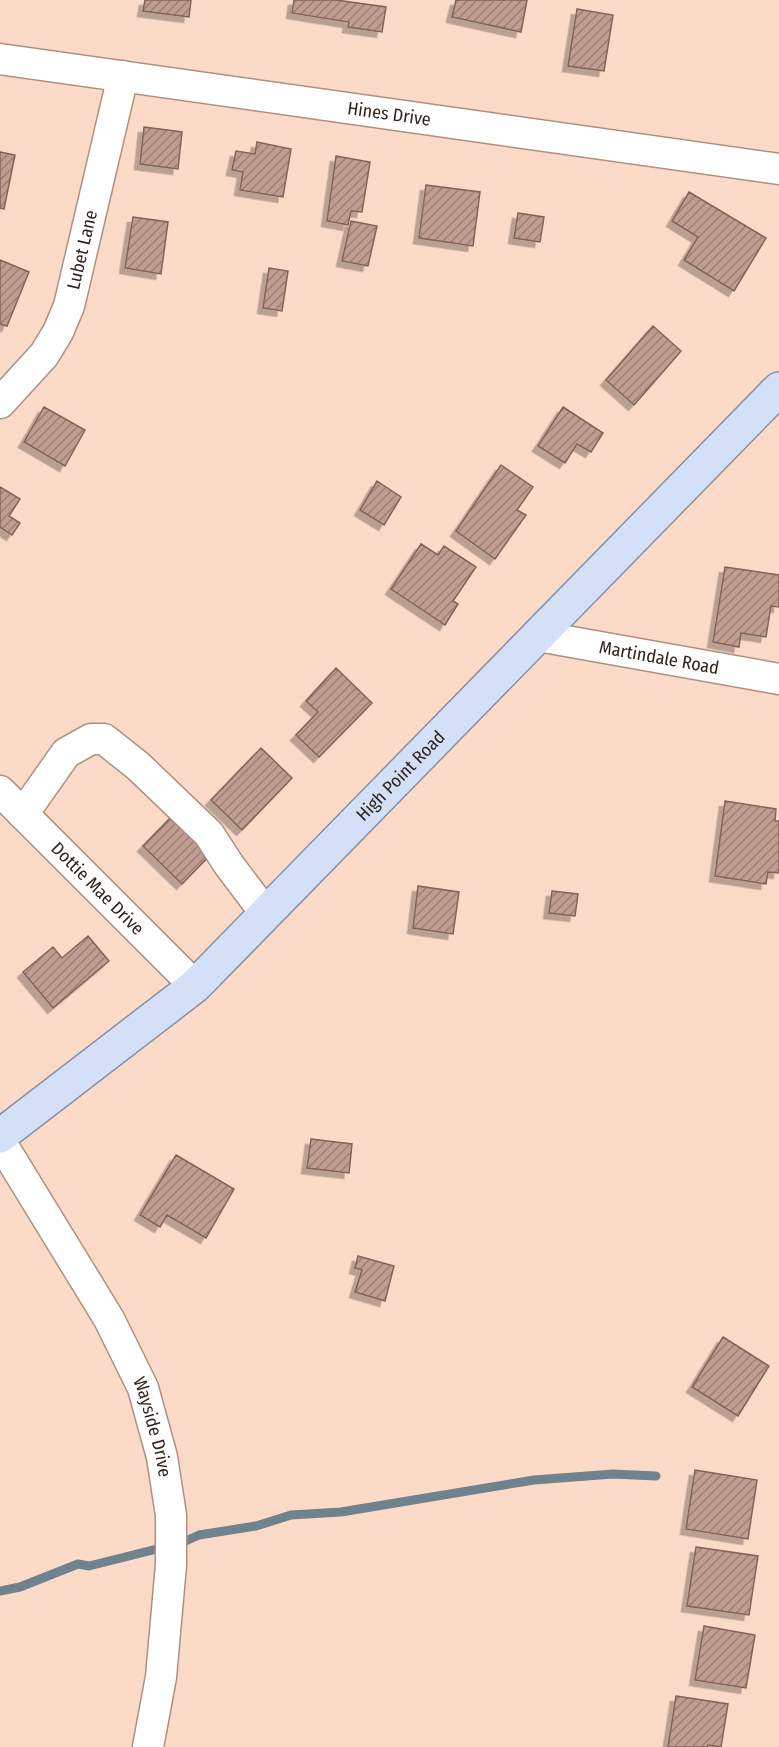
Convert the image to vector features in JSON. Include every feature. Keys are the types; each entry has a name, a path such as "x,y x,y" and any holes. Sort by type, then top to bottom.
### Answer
{"main road":[{"name":"High Point Road","path":"0,1136 195,986 779,389"}],"street":[{"name":"Hines Drive","path":"0,59 779,169"},
{"name":"Lubet Lane","path":"0,403 44,355 58,332 69,306 123,76"},
{"name":"Martindale Road","path":"538,636 779,679"},
{"path":"23,814 66,753 91,739 104,740 138,766 209,834 266,914"},
{"name":"Dottie Mae Drive","path":"0,791 195,986"},
{"name":"Wayside Drive","path":"0,1141 109,1319 143,1388 162,1457 171,1515 171,1565 161,1677 147,1747"}],"building":[{"path":"145,0 191,0 189,17 143,11"},
{"path":"294,0 336,0 386,7 382,32 348,27 349,22 292,13"},
{"path":"456,0 527,0 521,32 452,17"},
{"path":"577,9 613,15 604,71 568,66"},
{"path":"144,127 182,132 178,169 140,164"},
{"path":"257,142 291,149 283,197 240,190 243,172 232,170 236,151 255,154"},
{"path":"0,152 15,155 4,209 0,208"},
{"path":"336,156 370,162 362,212 351,211 348,225 327,221"},
{"path":"426,185 480,192 473,246 419,238"},
{"path":"689,192 766,238 734,291 684,260 698,237 672,221"},
{"path":"518,213 544,217 540,242 514,238"},
{"path":"133,217 168,222 161,274 125,268"},
{"path":"351,221 377,226 368,266 342,261"},
{"path":"0,260 29,272 7,326 0,324"},
{"path":"269,268 288,271 282,311 263,308"},
{"path":"653,326 681,351 634,405 606,380"},
{"path":"44,407 85,430 65,466 24,442"},
{"path":"563,407 603,433 591,452 577,444 565,463 538,446"},
{"path":"501,465 533,487 517,510 526,515 495,559 456,531"},
{"path":"377,481 401,497 384,525 360,510"},
{"path":"0,487 20,499 9,516 20,523 12,535 0,527"},
{"path":"421,544 438,555 444,546 476,567 453,601 458,604 445,625 391,589"},
{"path":"725,567 779,575 779,607 771,606 766,637 741,633 739,647 713,642"},
{"path":"336,668 372,703 319,757 296,735 318,712 306,701"},
{"path":"261,748 292,778 242,830 211,800"},
{"path":"725,801 776,809 775,821 779,821 779,873 768,872 766,884 715,876"},
{"path":"176,812 215,850 182,884 143,846"},
{"path":"418,886 459,892 453,934 413,928"},
{"path":"552,891 578,894 575,916 549,913"},
{"path":"88,936 109,961 53,1008 23,972 53,947 62,958"},
{"path":"311,1139 352,1144 349,1173 307,1168"},
{"path":"176,1155 234,1189 206,1238 167,1215 160,1227 140,1215"},
{"path":"358,1256 394,1266 385,1301 355,1292 362,1270 355,1268"},
{"path":"723,1337 769,1366 738,1416 692,1387"},
{"path":"695,1470 757,1480 748,1539 686,1529"},
{"path":"696,1547 758,1556 749,1615 687,1606"},
{"path":"704,1626 755,1635 746,1688 695,1680"},
{"path":"676,1696 728,1704 721,1747 708,1745 707,1747 668,1747"}],"waterway":[{"path":"181,1543 199,1535 256,1526 291,1515 341,1512 534,1480 613,1474 656,1476"},
{"path":"0,1591 20,1587 78,1564 89,1566 161,1548"}]}
